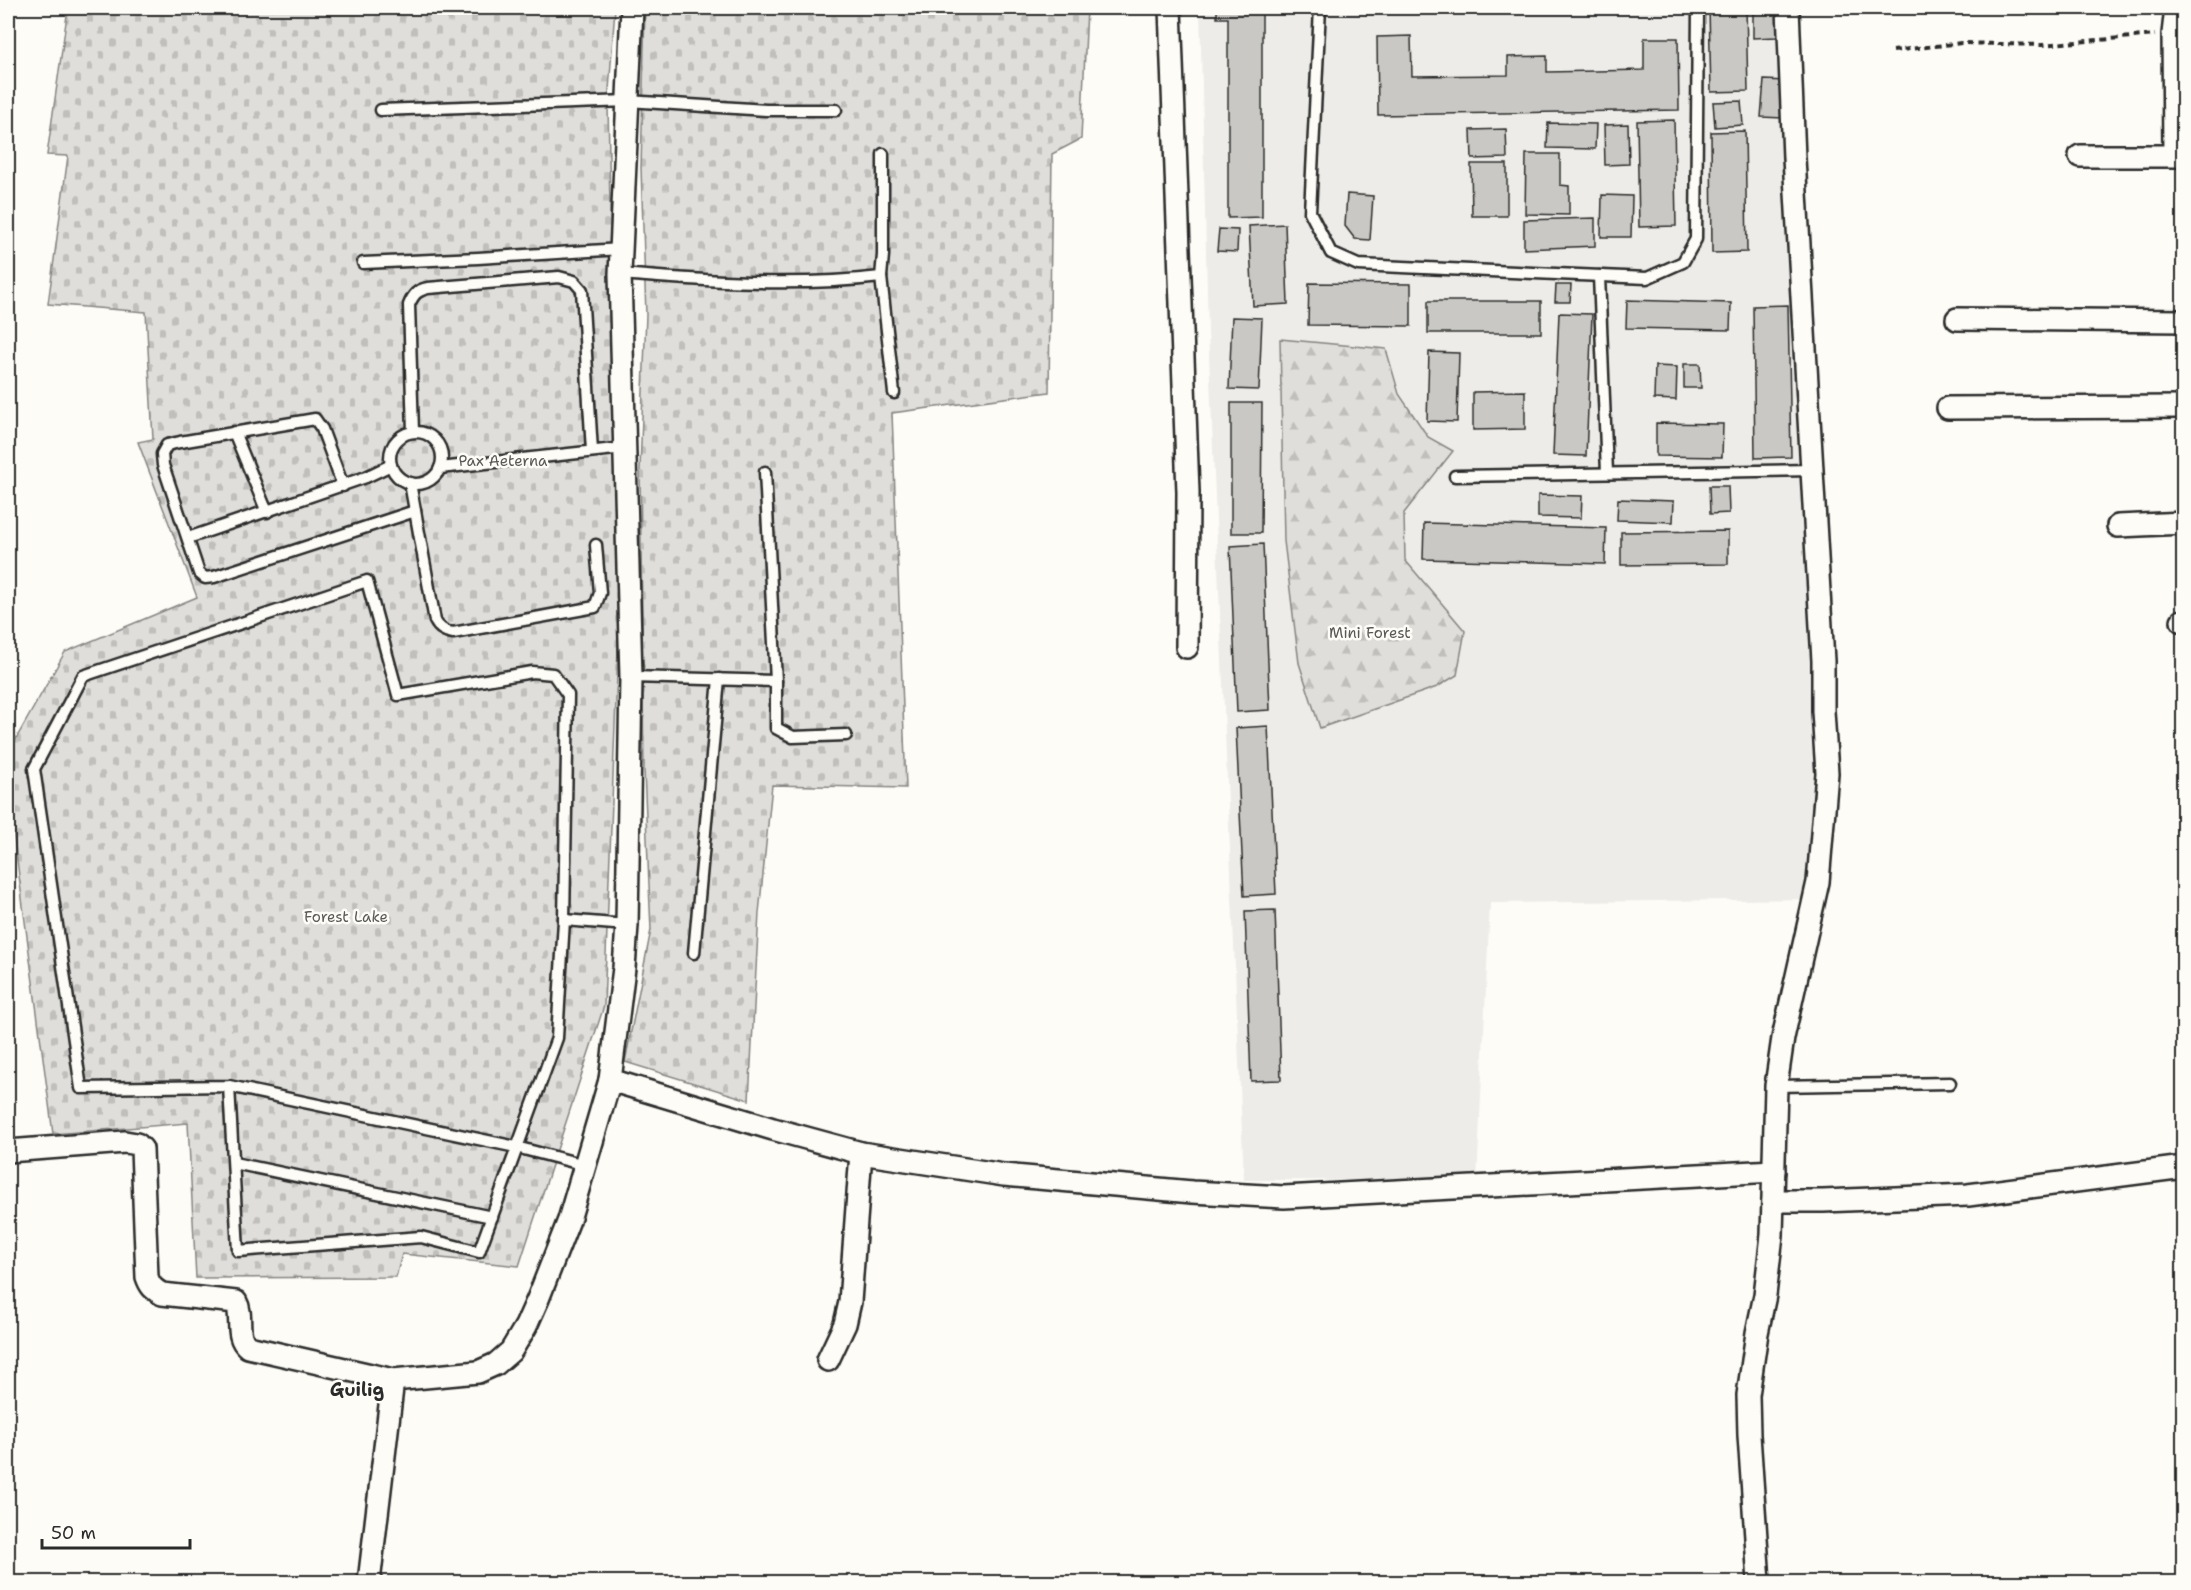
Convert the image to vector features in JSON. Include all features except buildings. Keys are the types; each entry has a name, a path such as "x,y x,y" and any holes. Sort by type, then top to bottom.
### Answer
{"street":[{"path":"8,1151 125,1142 137,1144 142,1149 147,1276 150,1284 162,1293 236,1302 239,1307 241,1339 248,1347 393,1380 478,1372 496,1364 511,1351 526,1326 569,1220 610,1080 624,968 627,925 631,677 620,274 632,8"},
{"path":"1170,8 1188,492 1187,647"},
{"path":"1759,1582 1749,1446 1748,1395 1765,1294 1772,1235 1776,1086 1783,1038 1818,882 1827,772 1788,8"},
{"path":"2079,156 2179,156 2173,34 2176,8"},
{"path":"1957,319 2184,321"},
{"path":"1948,408 2184,407"},
{"path":"2118,526 2184,523"},
{"path":"610,1080 861,1153 1004,1175 1284,1197 1774,1171"},
{"path":"828,1360 845,1324 850,1302 861,1153"},
{"path":"1773,1201 1822,1202 1968,1195 2184,1167"},
{"path":"369,1582 393,1380"}],"lane":[{"path":"1320,8 1310,212 1331,253 1358,264 1647,278 1683,262 1696,239 1698,8"},
{"path":"381,110 628,100 766,110 836,110"},
{"path":"883,154 884,255 881,277 894,393"},
{"path":"363,263 621,249"},
{"path":"620,274 713,282 856,281 881,277"},
{"path":"1599,276 1607,473"},
{"path":"413,432 409,305 415,293 420,289 428,288 559,277 574,281 582,290 592,451"},
{"path":"343,486 322,429 315,419 167,445 163,450 163,465 199,573 208,578 415,512"},
{"path":"234,432 267,512"},
{"path":"413,432 422,433 437,442 442,459 435,476 427,481 410,483 395,474 391,465 392,448 397,440 413,432"},
{"path":"440,468 624,448"},
{"path":"188,538 343,486 391,465"},
{"path":"1455,476 1812,470"},
{"path":"765,472 776,681 776,728 793,737 846,735"},
{"path":"410,483 435,621 441,629 447,632 453,633 595,607 600,593 596,545"},
{"path":"229,1086 238,1251 421,1237 478,1252 492,1217 516,1147 557,1038 564,920 568,695 553,674 532,672 398,696 367,581 83,676 34,769 81,1088 229,1086 516,1147 585,1165"},
{"path":"631,677 776,681"},
{"path":"694,953 719,679"},
{"path":"564,920 627,925"},
{"path":"1776,1086 1950,1083"},
{"path":"234,1163 492,1217"}],"path":[{"path":"1893,51 1961,43 2042,45 2173,34"}],"shaded area":[{"path":"1200,8 1785,8 1822,763 1812,899 1490,903 1477,1181 1244,1180 1208,331"}],"green space":[{"path":"68,8 615,8 608,104 611,259 619,422 619,623 604,1006 519,1266 402,1254 396,1277 196,1278 188,1123 53,1134 8,792 8,753 65,652 197,597 138,442 153,439 146,312 48,304 68,156 47,155"},
{"path":"645,8 1087,8 1081,139 1052,154 1049,392 892,413 906,788 772,785 759,913 749,1100 625,1062 651,930 644,770 640,469 646,315 641,168"},
{"name":"Mini Forest","path":"1280,339 1386,349 1399,394 1428,437 1453,451 1404,513 1405,560 1465,631 1457,675 1437,687 1320,728 1299,663 1284,541"}],"district":[{"name":"Guilig","path":"357,1390"}],"park label":[{"name":"Pax Aeterna","path":"503,461"},
{"name":"Forest Lake","path":"346,917"}]}
